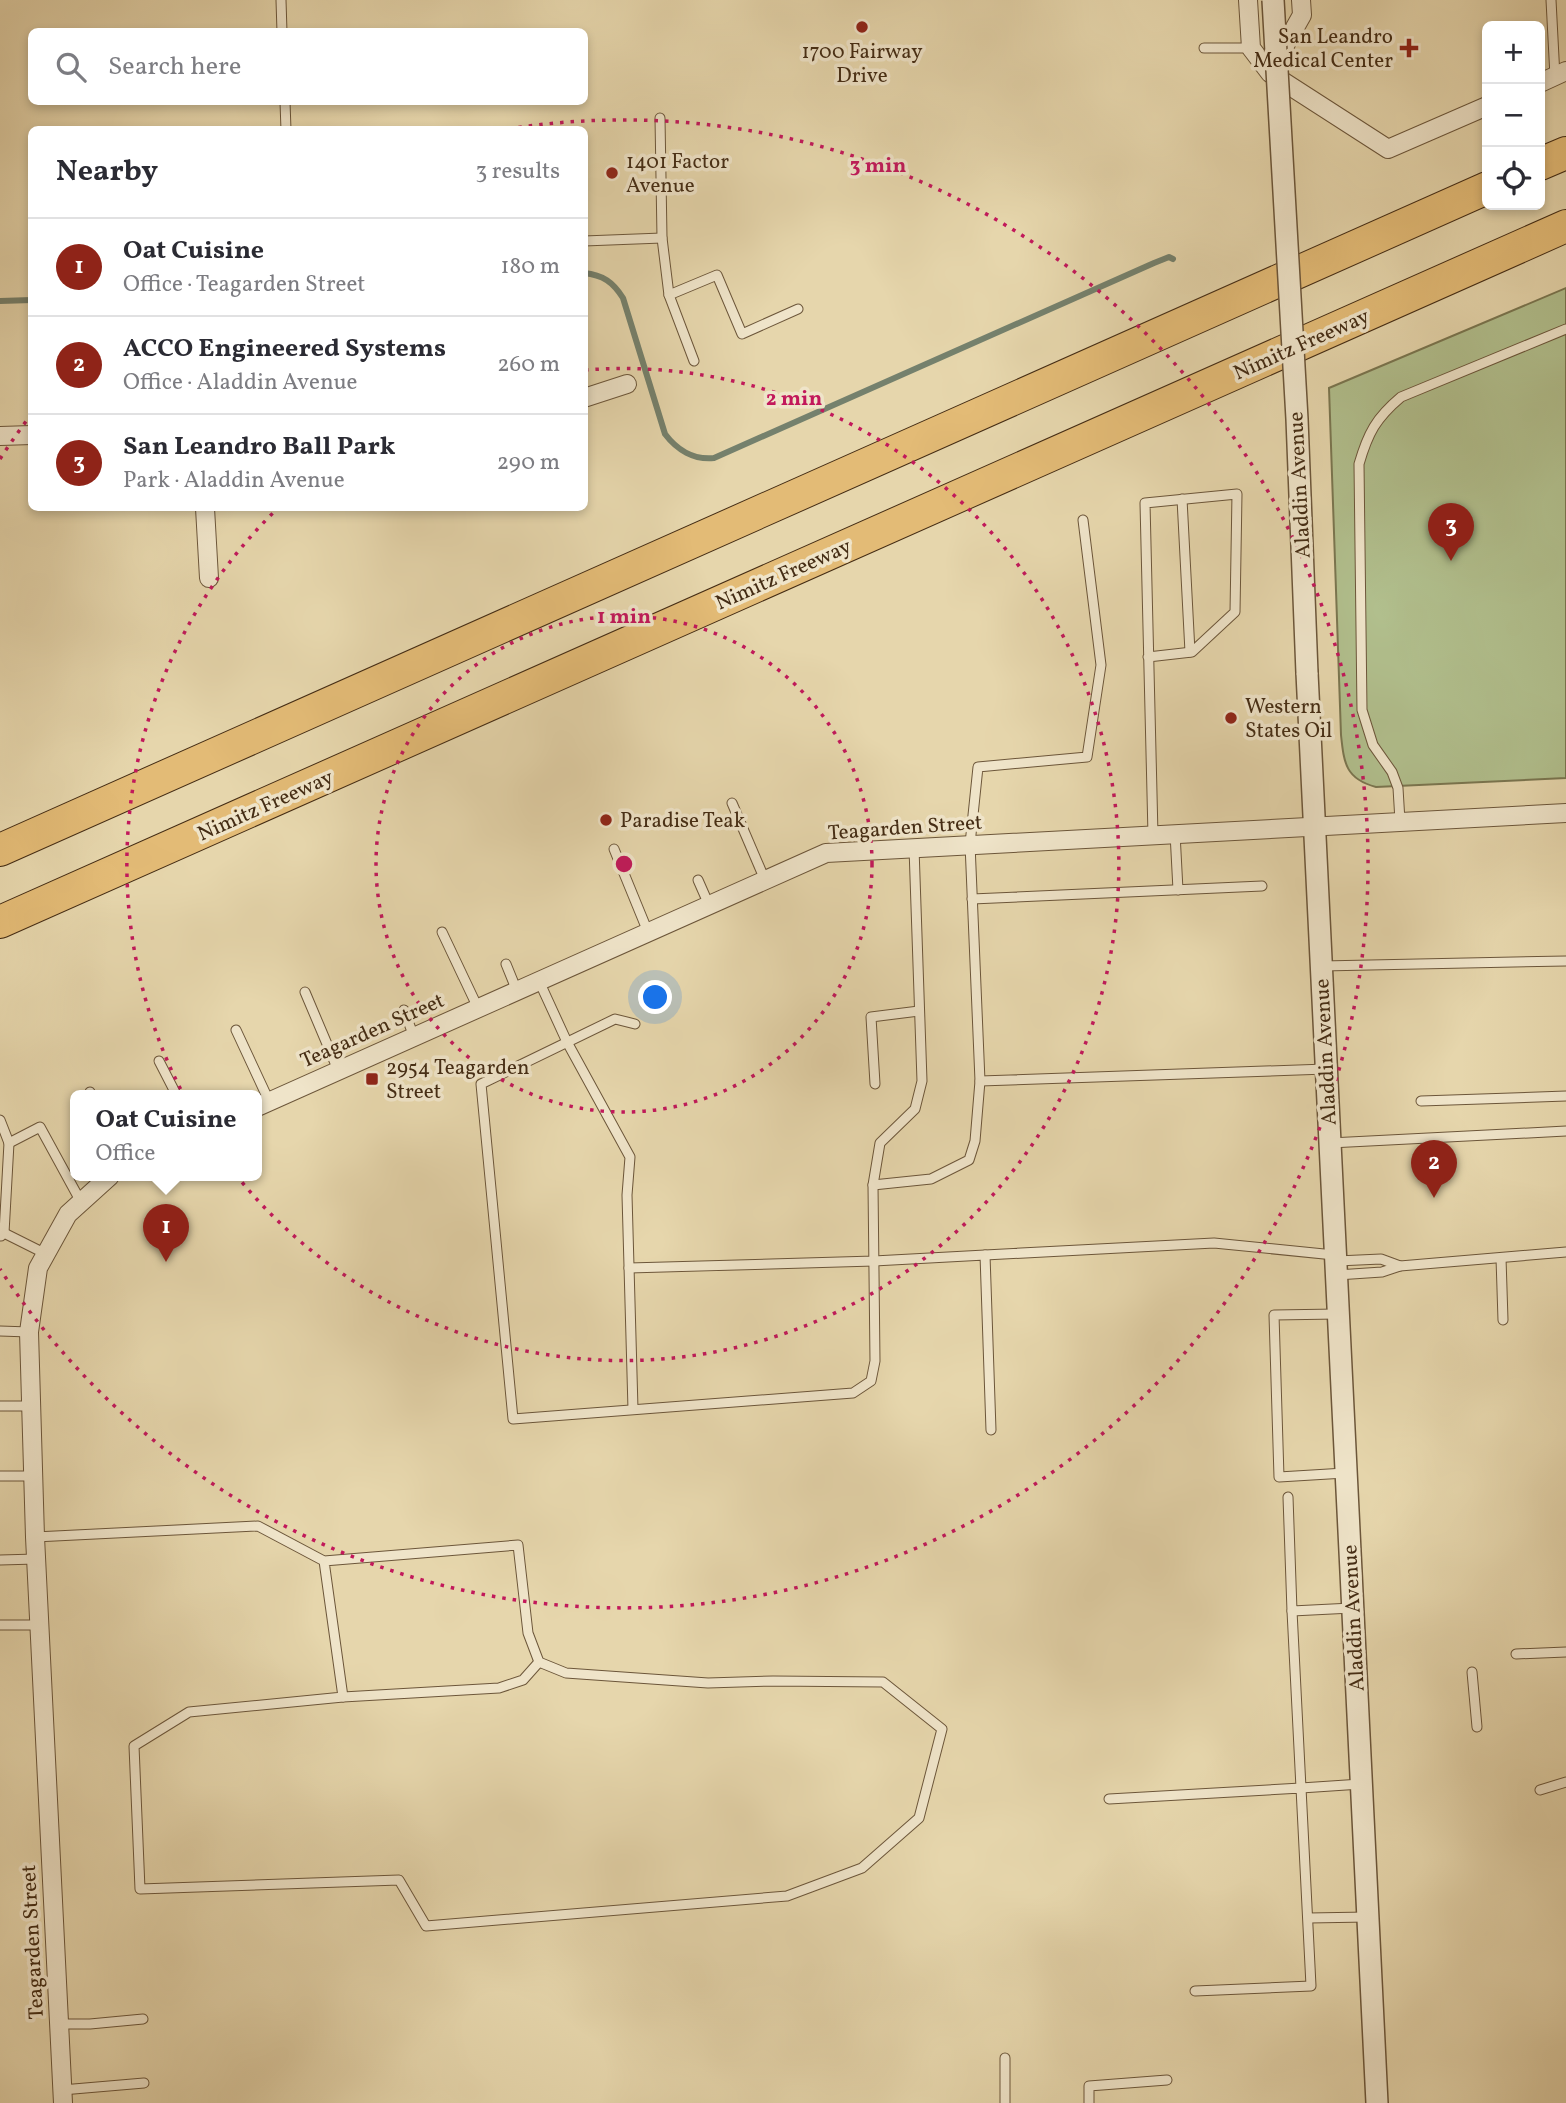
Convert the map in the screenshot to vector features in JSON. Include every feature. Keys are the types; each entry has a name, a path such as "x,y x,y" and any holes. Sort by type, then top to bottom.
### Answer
{"highway":[{"path":"1545,162 1566,153"},
{"path":"0,850 1482,190"},
{"name":"Nimitz Freeway","path":"0,922 1566,226"}],"street":[{"path":"1248,0 1251,48 1270,72 1388,149 1482,108"},
{"name":"Aladdin Avenue","path":"1273,0 1297,433 1313,826 1377,2103"},
{"path":"1270,72 1302,15 1301,0"},
{"path":"588,397 627,384"},
{"path":"0,436 28,435"},
{"path":"205,511 209,578"},
{"name":"Teagarden Street","path":"263,1104 826,853 1566,813"},
{"name":"Teagarden Street","path":"63,2096 35,1537 29,1332 38,1268 68,1214 104,1181"}],"lane":[{"path":"281,0 282,28"},
{"path":"1551,0 1554,77"},
{"path":"1204,48 1251,48"},
{"path":"285,105 286,126"},
{"path":"660,118 662,238 669,295 694,361"},
{"path":"588,241 662,238"},
{"path":"669,295 717,275 742,334 798,309"},
{"path":"1400,821 1398,788 1392,772 1373,745 1362,710 1359,464 1367,438 1382,412 1401,397 1566,329"},
{"path":"1148,657 1190,652 1236,612 1237,494 1145,503 1148,657 1153,835"},
{"path":"1182,499 1190,652"},
{"path":"873,1185 931,1179 969,1160 975,1141 980,1081 970,844 978,767 1087,757 1101,665 1083,520"},
{"path":"732,803 765,880"},
{"path":"1175,833 1178,890"},
{"path":"635,1024 615,1018 481,1084 513,1419 853,1393 871,1381 875,1361 873,1185 880,1143 915,1109 922,1081 914,848"},
{"path":"614,849 648,932"},
{"path":"698,880 709,905"},
{"path":"972,899 1262,886"},
{"path":"442,932 478,1008"},
{"path":"1320,966 1566,961"},
{"path":"506,964 517,991"},
{"path":"539,981 567,1042 630,1157 627,1195 633,1409"},
{"path":"305,992 338,1070"},
{"path":"404,1010 414,1037"},
{"path":"875,1084 871,1017 919,1012"},
{"path":"236,1030 258,1090"},
{"path":"159,1061 174,1090"},
{"path":"980,1081 1326,1069"},
{"path":"1421,1101 1566,1096"},
{"path":"0,1120 9,1143 2,1235 46,1254"},
{"path":"9,1143 40,1127 81,1202"},
{"path":"1329,1143 1566,1131"},
{"path":"629,1268 874,1261 1214,1243 1382,1272 1400,1266 1566,1252"},
{"path":"985,1255 991,1430"},
{"path":"1500,1258 1503,1320"},
{"path":"1337,1264 1381,1259 1400,1266"},
{"path":"1339,1314 1274,1315 1279,1477 1346,1473"},
{"path":"0,1331 29,1332"},
{"path":"0,1406 31,1406"},
{"path":"0,1476 33,1476"},
{"path":"1195,1991 1311,1986 1288,1497"},
{"path":"35,1537 258,1527 324,1561 518,1545 528,1633 539,1662 566,1673 708,1683 883,1682 942,1729 919,1818 862,1868 787,1896 426,1926 400,1880 140,1889 134,1745 189,1713 343,1697 499,1688 523,1680 539,1662"},
{"path":"0,1559 36,1559"},
{"path":"324,1561 343,1697"},
{"path":"1292,1611 1352,1608"},
{"path":"0,1625 40,1625"},
{"path":"1516,1654 1566,1652"},
{"path":"1472,1672 1476,1727"},
{"path":"1540,1790 1566,1782"},
{"path":"1109,1799 1361,1784"},
{"path":"1309,1918 1368,1917"},
{"path":"60,2024 143,2019"},
{"path":"1005,2057 1005,2103"},
{"path":"1089,2103 1089,2086 1167,2080"},
{"path":"63,2096 144,2083"}],"green space":[{"path":"1566,288 1566,778 1376,787 1366,784 1348,769 1341,735 1329,388"}],"waterway":[{"path":"588,274 607,280 623,298 665,434 686,453 714,458 1154,263 1169,257 1173,259"},
{"path":"0,301 28,300"}],"place":[{"name":"1700 Fairway Drive","path":"862,27"},
{"name":"San Leandro Medical Center","path":"1409,48"},
{"name":"1401 Factor Avenue","path":"612,173"},
{"name":"San Leandro Ball Park","path":"1451,561"},
{"name":"Western States Oil","path":"1231,718"},
{"name":"Paradise Teak","path":"606,820"},
{"name":"2954 Teagarden Street","path":"372,1079"},
{"name":"ACCO Engineered Systems","path":"1434,1198"},
{"name":"Oat Cuisine","path":"166,1262"}]}
